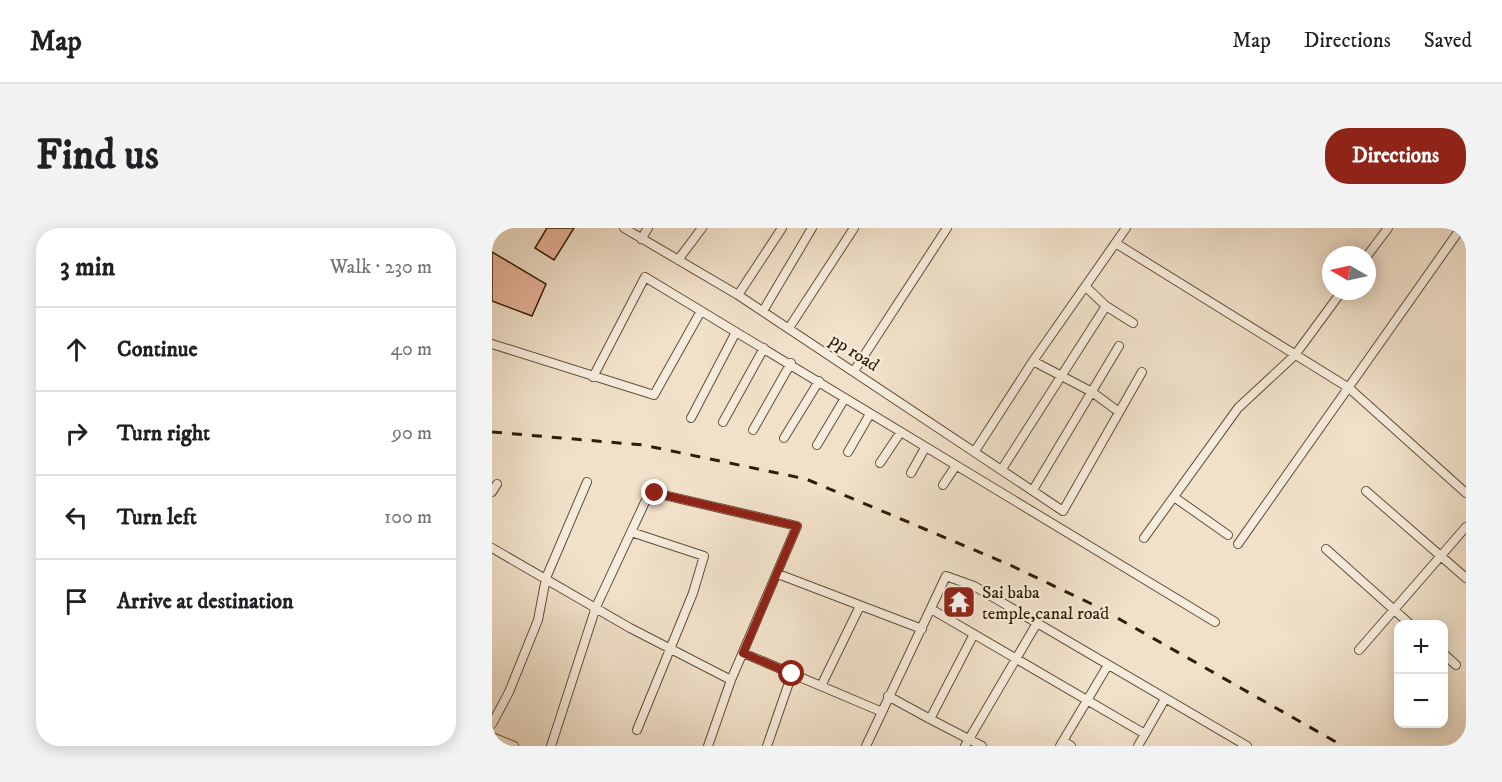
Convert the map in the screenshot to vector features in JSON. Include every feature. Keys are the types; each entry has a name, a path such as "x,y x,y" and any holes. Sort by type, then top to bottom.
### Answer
{"street":[{"name":"pp road","path":"624,228 738,295 1063,511 1119,412"},
{"path":"640,239 648,228"},
{"path":"678,260 702,228"},
{"path":"738,295 782,228"},
{"path":"762,311 812,228"},
{"path":"789,328 854,228"},
{"path":"854,371 947,228"},
{"path":"975,451 1033,361 1126,228"},
{"path":"1374,246 1388,228"},
{"path":"1238,544 1461,228"},
{"path":"1117,244 1349,388 1466,493"},
{"path":"593,377 645,277 791,363 900,433 1215,621"},
{"path":"1086,287 1106,306 1133,323"},
{"path":"1144,538 1238,408 1295,355 1335,300"},
{"path":"1002,470 1106,306"},
{"path":"492,344 654,394 701,311"},
{"path":"691,418 736,332"},
{"path":"1033,490 1119,346"},
{"path":"723,423 764,348"},
{"path":"1033,361 1092,392 1119,412 1142,372"},
{"path":"753,430 791,363"},
{"path":"784,438 819,381"},
{"path":"817,445 845,398"},
{"path":"848,452 870,414"},
{"path":"880,463 900,433"},
{"path":"911,473 925,448"},
{"path":"943,485 955,466"},
{"path":"492,724 509,692 538,621 546,578 587,482"},
{"path":"492,492 497,484"},
{"path":"1366,492 1466,578"},
{"path":"551,746 596,607 645,502 655,493 797,526 731,680 708,746"},
{"path":"1174,497 1228,535"},
{"path":"1359,650 1466,527"},
{"path":"631,532 704,556 693,593 637,730"},
{"path":"492,548 669,649 731,680"},
{"path":"1326,549 1406,620"},
{"path":"778,574 922,629"},
{"path":"866,746 880,711 946,576 974,586 1247,746"},
{"path":"822,684 860,606"},
{"path":"931,609 1086,702 1145,734"},
{"path":"968,742 1036,623"},
{"path":"930,719 974,634"},
{"path":"743,653 822,684 880,711"},
{"path":"1448,658 1456,665"},
{"path":"1064,744 1108,665"},
{"path":"766,746 792,674"},
{"path":"888,696 968,742 982,746"},
{"path":"1138,746 1164,699"},
{"path":"492,737 514,746"}],"building":[{"path":"547,228 574,228 554,260 535,248"},
{"path":"492,252 546,284 532,316 492,301"}],"railway":[{"path":"492,432 643,445 806,479 1010,565 1098,607 1343,746"}],"place":[{"name":"Sai baba temple,canal road","path":"959,602"}],"route":[{"path":"655,493 797,526 743,653 792,674"}]}
